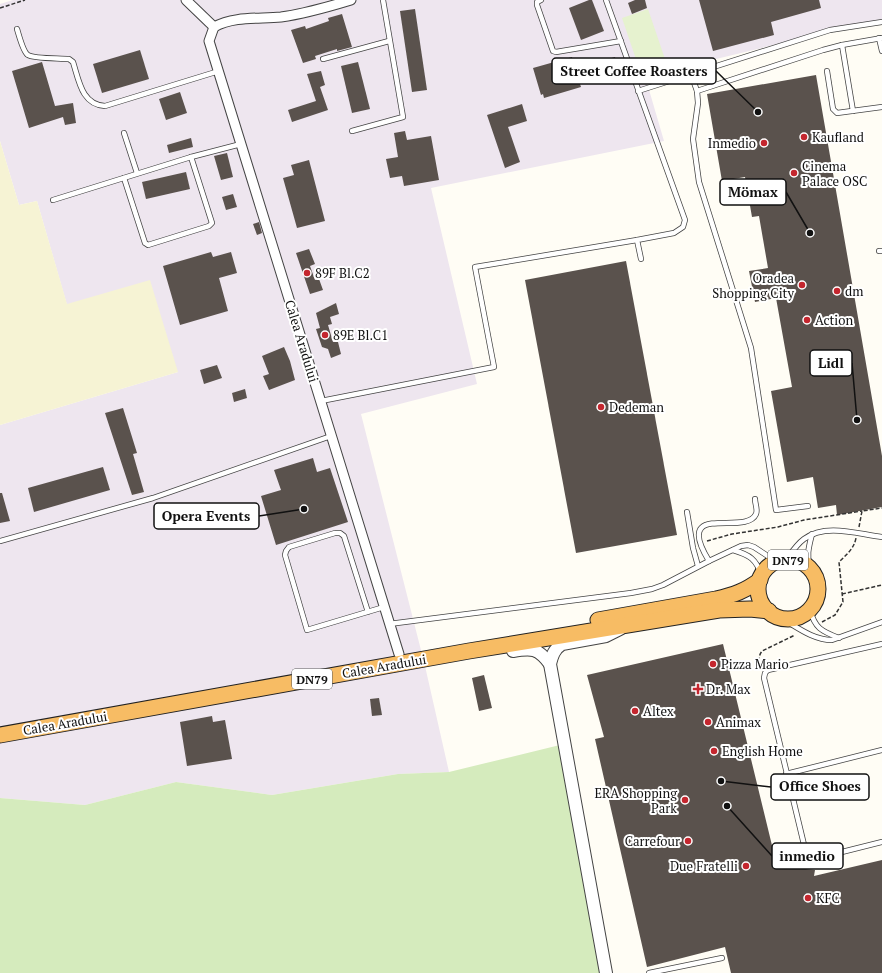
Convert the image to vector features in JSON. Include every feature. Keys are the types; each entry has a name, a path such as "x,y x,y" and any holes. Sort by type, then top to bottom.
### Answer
{"highway":[{"name":"DN79","path":"781,561 795,560 803,563 810,569 818,587 818,596 810,610"},
{"name":"Calea Aradului","path":"0,725 716,599 734,595 748,589 761,578 771,565 781,561"},
{"name":"DN79","path":"761,578 759,588 763,605 775,615"},
{"name":"Calea Aradului","path":"0,735 469,651 719,610 750,609 795,618 802,616 810,610"}],"street":[{"path":"186,0 214,27 222,22 232,20 282,17 317,10 351,0"},
{"name":"Calea Aradului","path":"214,27 209,41 398,654"},
{"path":"550,664 553,655 562,644 606,636 624,626"},
{"path":"469,651 475,655 483,656 534,649 545,656 550,664 606,973"}],"lane":[{"path":"352,131 403,117 383,0"},
{"path":"541,0 537,2 537,5 553,51 556,52 621,41"},
{"path":"321,401 494,367 475,267 638,240 674,233 683,227 685,220 606,0"},
{"path":"638,91 830,30 882,22"},
{"path":"17,29 25,51 28,55 34,57 69,59 73,62 86,97 91,103 98,106 105,106 218,71"},
{"path":"697,91 842,45 881,38 882,51"},
{"path":"323,59 389,41"},
{"path":"842,45 854,111"},
{"path":"827,71 836,113 882,107"},
{"path":"691,74 697,91 698,103 693,139 699,182 751,348 776,510 808,506"},
{"path":"124,133 137,173"},
{"path":"53,200 137,173 241,144"},
{"path":"124,178 145,244 148,246 209,226 212,223 191,157"},
{"path":"638,240 641,259"},
{"path":"0,541 153,498 331,436"},
{"path":"709,561 700,545 700,531 704,525 715,522 748,522 757,513 755,499"},
{"path":"687,512 693,548 698,566"},
{"path":"389,624 652,589 663,585 740,546 748,545 754,547 781,561 803,539 820,531 832,530 881,537"},
{"path":"368,612 344,536 340,533 335,533 289,547 285,556 307,630 368,612 384,607"},
{"path":"810,569 808,549 812,534"},
{"path":"733,550 742,552 754,559 758,566 761,578"},
{"path":"810,610 816,626 824,632 839,638"},
{"path":"775,615 803,632 824,640 839,638 882,622"},
{"path":"882,644 768,670 764,678 806,853 814,859 882,842"},
{"path":"786,774 882,750"},
{"path":"649,973 722,958"}],"path":[{"path":"0,8 25,0"},
{"path":"700,545 715,538 732,534 778,527 804,520 882,508"},
{"path":"816,626 835,615 844,602 839,562 855,544 862,511"},
{"path":"842,594 882,585"},
{"path":"766,672 758,660 762,651 803,632"}],"shaded area":[{"path":"13,0 882,0 882,19 645,76 664,141 431,188 477,384 361,414 425,666 449,772 398,774 272,795 176,782 85,805 0,798 0,425 178,372 67,305 37,201 19,205 0,141 0,4"},
{"path":"0,141 19,205 37,201 67,304 150,280 178,372 0,425"}],"green space":[{"path":"648,9 665,59 639,68 622,18"},
{"path":"564,744 611,973 0,973 0,798 85,805 176,782 272,795 398,774 449,772"}],"building":[{"path":"592,0 604,31 581,40 569,8"},
{"path":"635,0 645,0 647,8 632,14 628,3"},
{"path":"699,0 819,0 821,8 771,22 774,35 713,51"},
{"path":"415,9 427,90 412,92 400,11"},
{"path":"342,14 352,47 337,51 337,49 315,56 316,59 303,63 291,30 305,26 306,29 329,21 328,18"},
{"path":"140,50 149,79 102,93 93,64"},
{"path":"572,57 574,64 586,60 588,65 615,57 619,73 580,84 581,87 544,98 543,94 541,95 533,68"},
{"path":"42,62 55,106 73,103 76,123 65,125 63,117 29,128 12,71"},
{"path":"358,62 370,109 352,113 341,66"},
{"path":"321,71 325,85 320,87 328,110 292,122 288,110 316,101 307,74"},
{"name":"Oradea Shopping City","path":"816,75 882,456 882,507 837,515 836,505 818,508 813,477 787,482 771,391 792,387 776,298 755,302 749,271 768,268 759,216 752,217 745,177 722,181 707,94"},
{"path":"180,92 187,113 166,120 159,99"},
{"path":"522,104 527,121 508,127 520,162 505,168 487,115"},
{"path":"405,131 407,140 431,136 439,180 404,186 402,176 390,178 386,159 398,157 394,133"},
{"path":"191,138 193,147 169,153 167,145"},
{"path":"227,153 233,177 221,180 214,156"},
{"path":"309,160 325,221 297,228 283,178 294,175 291,165"},
{"path":"186,172 190,189 146,199 142,182"},
{"path":"233,194 237,207 226,210 222,197"},
{"path":"259,222 262,233 257,235 253,224"},
{"name":"89F Bl.C2","path":"309,249 315,264 310,266 315,280 319,279 323,290 310,294 296,253"},
{"path":"211,252 213,257 231,252 237,273 219,278 228,311 180,325 163,266"},
{"name":"Dedeman","path":"626,261 677,535 576,553 525,280"},
{"name":"89E Bl.C1","path":"336,303 339,314 330,317 332,324 328,325 333,342 338,342 341,354 331,358 328,349 322,347 316,329 320,328 316,313"},
{"path":"284,347 290,361 295,380 269,390 263,376 269,374 262,356"},
{"path":"217,365 222,378 204,384 200,370"},
{"path":"245,389 247,398 234,402 232,393"},
{"path":"123,408 137,453 133,454 144,492 132,495 105,413"},
{"path":"313,458 317,472 330,468 348,522 276,545 261,496 281,490 274,470"},
{"path":"103,467 110,490 34,512 28,488"},
{"path":"0,493 2,493 10,521 0,523"},
{"name":"ERA Shopping Park","path":"723,644 777,866 815,870 814,876 882,860 882,973 731,973 725,947 647,967 595,739 604,737 587,675"},
{"path":"484,675 492,708 479,711 472,678"},
{"path":"379,698 382,715 372,716 370,699"},
{"path":"212,716 213,722 225,720 232,759 187,766 180,722"}],"place":[{"name":"Street Coffee Roasters","path":"758,112"},
{"name":"Kaufland","path":"804,137"},
{"name":"Inmedio","path":"764,143"},
{"name":"Cinema Palace OSC","path":"794,173"},
{"name":"Mömax","path":"810,233"},
{"name":"89F Bl.C2","path":"307,273"},
{"name":"Oradea Shopping City","path":"802,285"},
{"name":"dm","path":"837,291"},
{"name":"Action","path":"807,320"},
{"name":"89E Bl.C1","path":"325,335"},
{"name":"Dedeman","path":"601,407"},
{"name":"Lidl","path":"857,420"},
{"name":"Opera Events","path":"304,509"},
{"name":"Pizza Mario","path":"713,664"},
{"name":"Dr. Max","path":"698,689"},
{"name":"Altex","path":"635,711"},
{"name":"Animax","path":"708,722"},
{"name":"English Home","path":"714,751"},
{"name":"Office Shoes","path":"721,781"},
{"name":"ERA Shopping Park","path":"685,800"},
{"name":"inmedio","path":"727,806"},
{"name":"Carrefour","path":"688,841"},
{"name":"Due Fratelli","path":"746,866"},
{"name":"KFC","path":"808,898"}]}
